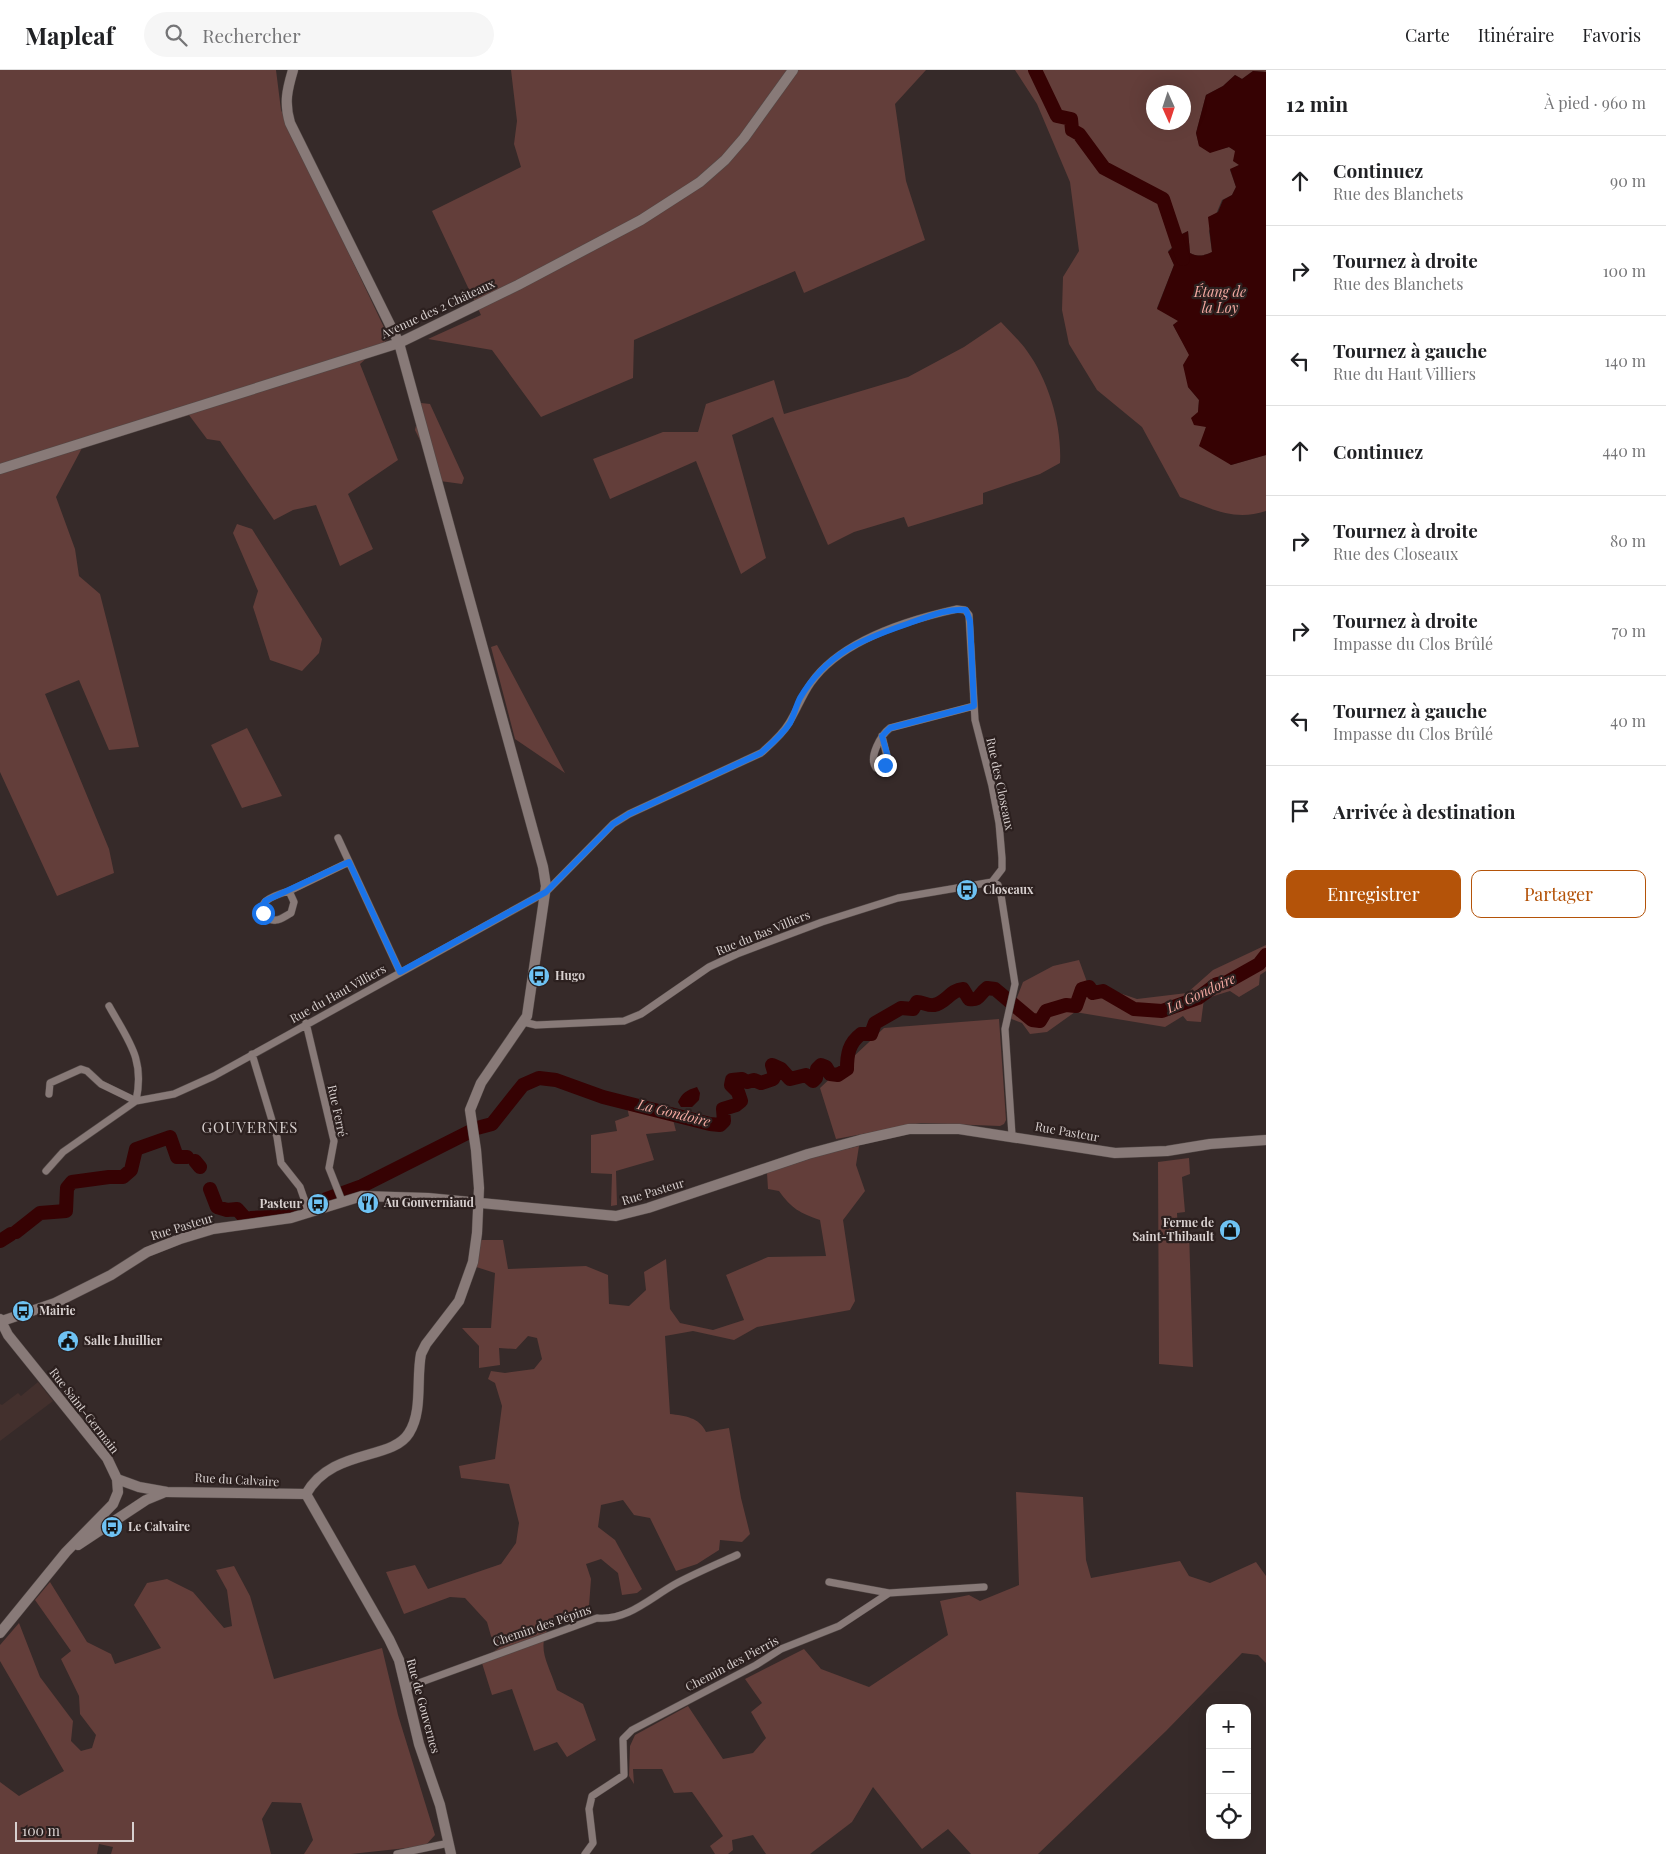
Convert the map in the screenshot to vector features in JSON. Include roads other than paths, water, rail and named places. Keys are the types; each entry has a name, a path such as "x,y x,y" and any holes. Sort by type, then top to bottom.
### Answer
{"street":[{"path":"293,70 286,93 285,108 290,123 399,343 544,867 546,892 527,1016 476,1092 470,1110 478,1202 477,1233 467,1285 449,1317 426,1344 421,1354 415,1420 409,1435 397,1444 382,1451 334,1466 320,1476 306,1494"},
{"name":"Avenue des 2 Châteaux","path":"0,468 399,343 518,285 641,220 700,182 725,160 744,138 793,70"},
{"name":"Rue du Haut Villiers","path":"136,1101 174,1094 214,1076 306,1023 546,892 613,824 629,814 761,753 777,740 790,723 800,699 813,680 830,661 846,649 871,636 940,613 957,609 966,610"},
{"name":"Rue des Closeaux","path":"966,610 970,621 975,720 999,823 1002,869 992,882"},
{"path":"882,736 894,726 974,706"},
{"path":"338,838 400,972"},
{"path":"289,891 294,902 291,913 276,920 268,919 263,913 265,901 349,862"},
{"path":"992,882 998,885 1015,984 1005,1029 1012,1135"},
{"name":"Rue du Bas Villiers","path":"523,1022 536,1025 624,1021 641,1014 709,967 737,954 822,922 889,901 992,882"},
{"path":"46,1170 63,1152 136,1101 140,1081 138,1062 109,1006"},
{"name":"Rue Ferré","path":"306,1023 334,1141 328,1167 340,1196"},
{"path":"252,1054 276,1136 281,1163 300,1187 307,1208"},
{"path":"49,1094 50,1083 81,1069 87,1070 101,1084 136,1101"},
{"name":"Rue Pasteur","path":"1,1320 55,1303 111,1275 147,1252 180,1239 213,1229 276,1221 340,1196 369,1195 478,1202 606,1216 622,1215 808,1154 909,1129 958,1129 1012,1135 1090,1149 1139,1153 1210,1144 1266,1140"},
{"name":"Rue Saint-Germain","path":"1,1320 8,1335 106,1458 117,1479"},
{"path":"0,1633 31,1593 113,1504 118,1492 117,1479"},
{"name":"Rue du Calvaire","path":"117,1479 139,1488 167,1492 306,1494"},
{"name":"Rue du Calvaire","path":"72,1547 84,1542 146,1500 167,1492"},
{"name":"Rue de Gouvernes","path":"306,1494 389,1639 399,1660 419,1744 440,1805 452,1854"},
{"name":"Chemin des Pépins","path":"405,1688 597,1618 607,1619 620,1616 637,1609 676,1584 737,1555"},
{"path":"829,1582 889,1593"},
{"name":"Chemin des Pierris","path":"588,1853 593,1843 589,1809 592,1796 624,1775 622,1739 632,1730 756,1666 781,1649 838,1626 889,1593 984,1587"},
{"path":"397,1854 449,1843"}],"water":[{"name":"Étang de la Loy","path":"1253,71 1266,72 1266,455 1231,465 1199,446 1206,427 1194,425 1191,418 1198,412 1199,400 1188,387 1183,365 1189,355 1173,325 1178,321 1157,309 1174,265 1168,252 1181,239 1182,234 1188,231 1190,253 1201,255 1212,252 1208,217 1218,212 1223,200 1232,195 1236,187 1230,169 1239,165 1233,161 1235,151 1229,147 1210,153 1199,146 1196,133 1206,95 1223,86 1235,75 1242,79"},
{"path":"697,1087 700,1093 699,1100 692,1107 681,1107 678,1102 681,1096"}],"waterway":[{"path":"1035,70 1057,116 1071,119 1072,130 1079,134 1104,168 1163,199 1183,259"},
{"name":"La Gondoire","path":"251,1218 269,1217 299,1209 362,1186 477,1128 492,1124 523,1085 539,1078 556,1080 603,1097 720,1125 724,1121 723,1109 736,1105 741,1101 738,1092 731,1085 732,1080 742,1079 747,1082 754,1080 761,1083 773,1079 775,1075 772,1065 781,1069 790,1079 806,1075 813,1081 816,1078 817,1069 821,1065 826,1067 830,1074 838,1075 847,1069 850,1049 857,1037 861,1034 871,1034 875,1023 901,1008 913,1009 917,1002 930,1005 938,1004 955,992 963,989 969,999 975,999 987,988 995,989 1032,1020 1040,1021 1046,1011 1066,1005 1076,1006 1082,989 1089,987 1093,993 1103,991 1134,1009 1162,1011 1198,998 1217,984 1227,982 1259,964 1266,955"},
{"name":"La Gondoire","path":"16,1232 40,1213 66,1211 67,1188 72,1182 123,1177 131,1170 136,1149 170,1137 177,1157 187,1157"},
{"name":"La Gondoire","path":"195,1161 200,1167"},
{"name":"La Gondoire","path":"210,1189 217,1207 227,1210 237,1209 245,1218"},
{"name":"La Gondoire","path":"0,1241 11,1234"}],"place":[{"name":"Closeaux","path":"967,890"},
{"name":"Hugo","path":"539,976"},
{"name":"Au Gouverniaud","path":"368,1203"},
{"name":"Pasteur","path":"318,1204"},
{"name":"Ferme de Saint-Thibault","path":"1230,1230"},
{"name":"Mairie","path":"23,1311"},
{"name":"Salle Lhuillier","path":"68,1341"},
{"name":"Le Calvaire","path":"112,1527"}],"district":[{"name":"GOUVERNES","path":"250,1128"}]}
